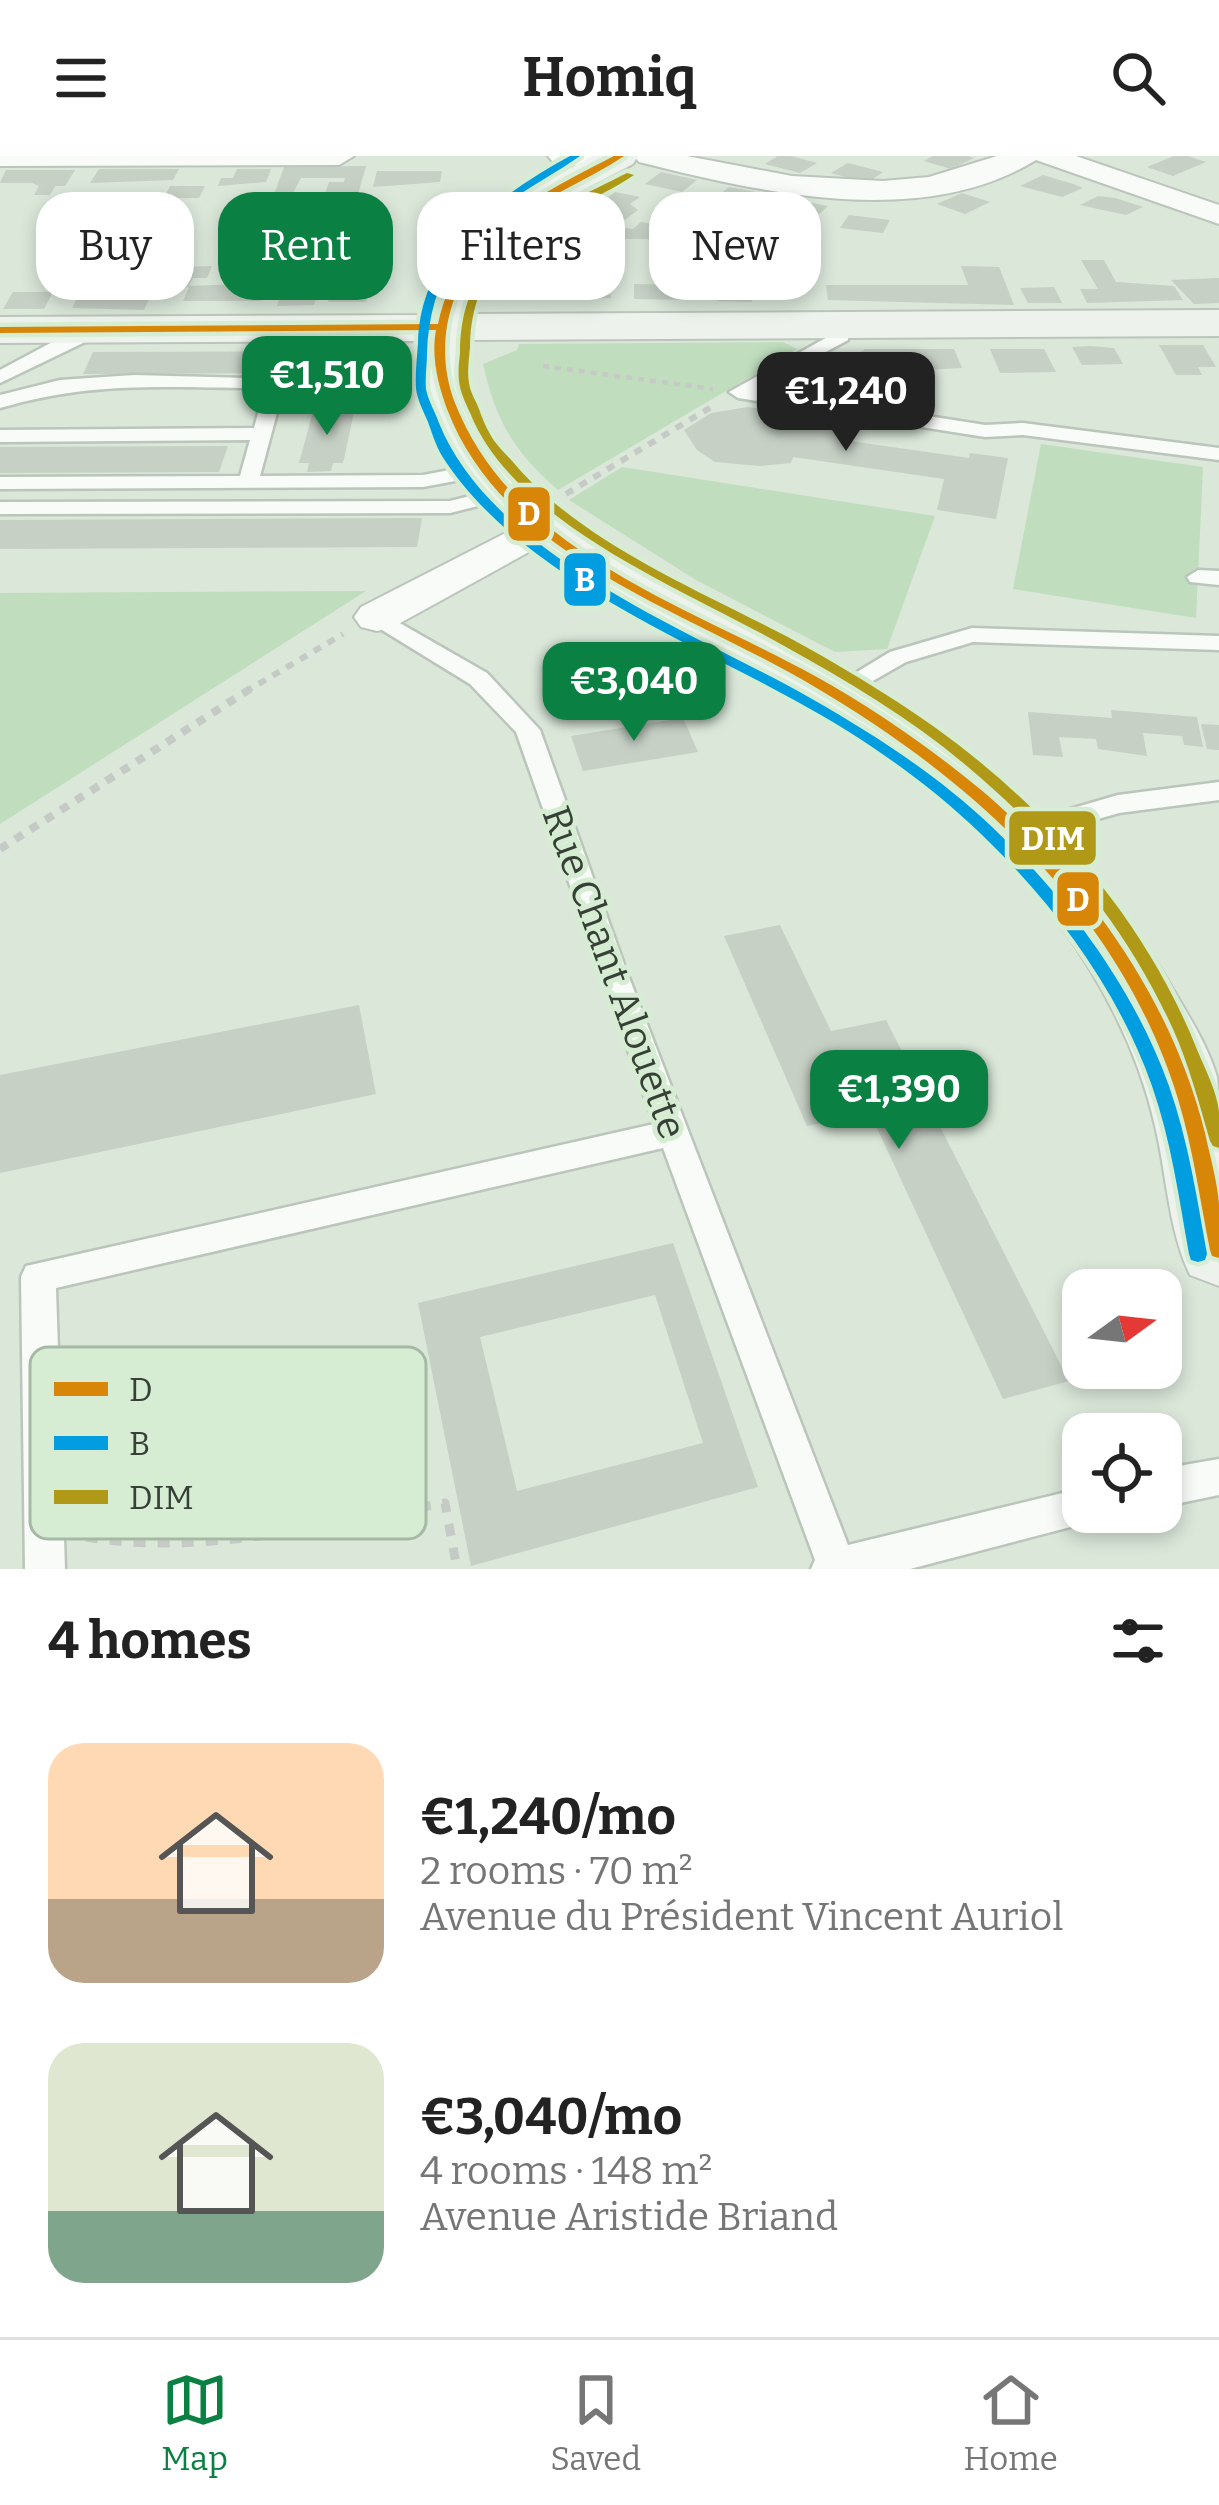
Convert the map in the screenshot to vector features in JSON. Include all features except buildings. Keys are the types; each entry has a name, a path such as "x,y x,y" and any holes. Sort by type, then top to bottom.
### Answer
{"main road":[{"path":"614,159 515,219 472,256 442,327 440,379 452,415 512,501 586,560 897,730 961,776 1021,832 1107,938 1153,1017 1180,1079 1219,1250"},
{"path":"0,330 442,327 503,335 839,325 1219,323"},
{"path":"452,415 453,381 460,366 503,335"}],"street":[{"path":"0,157 339,156"},
{"path":"563,156 614,159"},
{"path":"649,156 810,188 883,194 957,183 1024,156"},
{"path":"1048,156 1219,215"},
{"path":"377,617 512,501"}],"lane":[{"path":"738,392 842,335 839,325"},
{"path":"0,376 77,339 86,329"},
{"path":"0,402 18,392 73,384 276,383 248,482"},
{"path":"738,392 985,431 1023,429 1219,454"},
{"path":"0,436 261,434"},
{"path":"0,483 423,481 512,501"},
{"path":"0,508 450,507 512,501"},
{"name":"Rue Chant Alouette","path":"377,617 475,673 508,702 528,730 834,1568"},
{"path":"832,694 898,657 972,635 1219,643"},
{"path":"1021,832 1118,804 1219,791"},
{"path":"40,1347 38,1277 673,1133"},
{"path":"1182,1484 1219,1477"},
{"path":"834,1568 1062,1512"},
{"path":"45,1569 46,1539"}],"path":[{"path":"503,335 547,367 738,392"},
{"path":"512,501 566,494 738,392"},
{"path":"0,849 306,653 377,617"},
{"path":"426,1506 445,1503 457,1569"},
{"path":"92,1539 140,1545 198,1539"}],"green space":[{"path":"783,342 797,349 558,490 509,434 483,364 517,350 519,344"},
{"path":"1041,444 1203,467 1196,618 1013,589"},
{"path":"622,467 935,516 887,649 835,652 696,580 569,500"},
{"path":"366,591 0,824 0,593"}],"transit line":[{"name":"B","path":"576,156 522,187 478,222 460,242 432,292 423,324 421,392 446,453 490,508 548,556 615,599 858,732 936,787 1007,851 1096,960 1132,1021 1173,1127 1198,1254"},
{"name":"D","path":"620,156 521,212 471,258 447,301 439,344 443,386 459,427 514,500 584,558 870,715 973,791 1044,859 1114,948 1153,1014 1193,1123 1219,1250"},
{"name":"DIM","path":"630,175 535,227 502,254 479,284 465,329 464,385 485,436 523,481 573,522 629,559 787,642 881,698 948,744 1013,798 1092,883 1126,930 1182,1032 1219,1141"},
{"name":"D","path":"0,330 442,327"}]}
